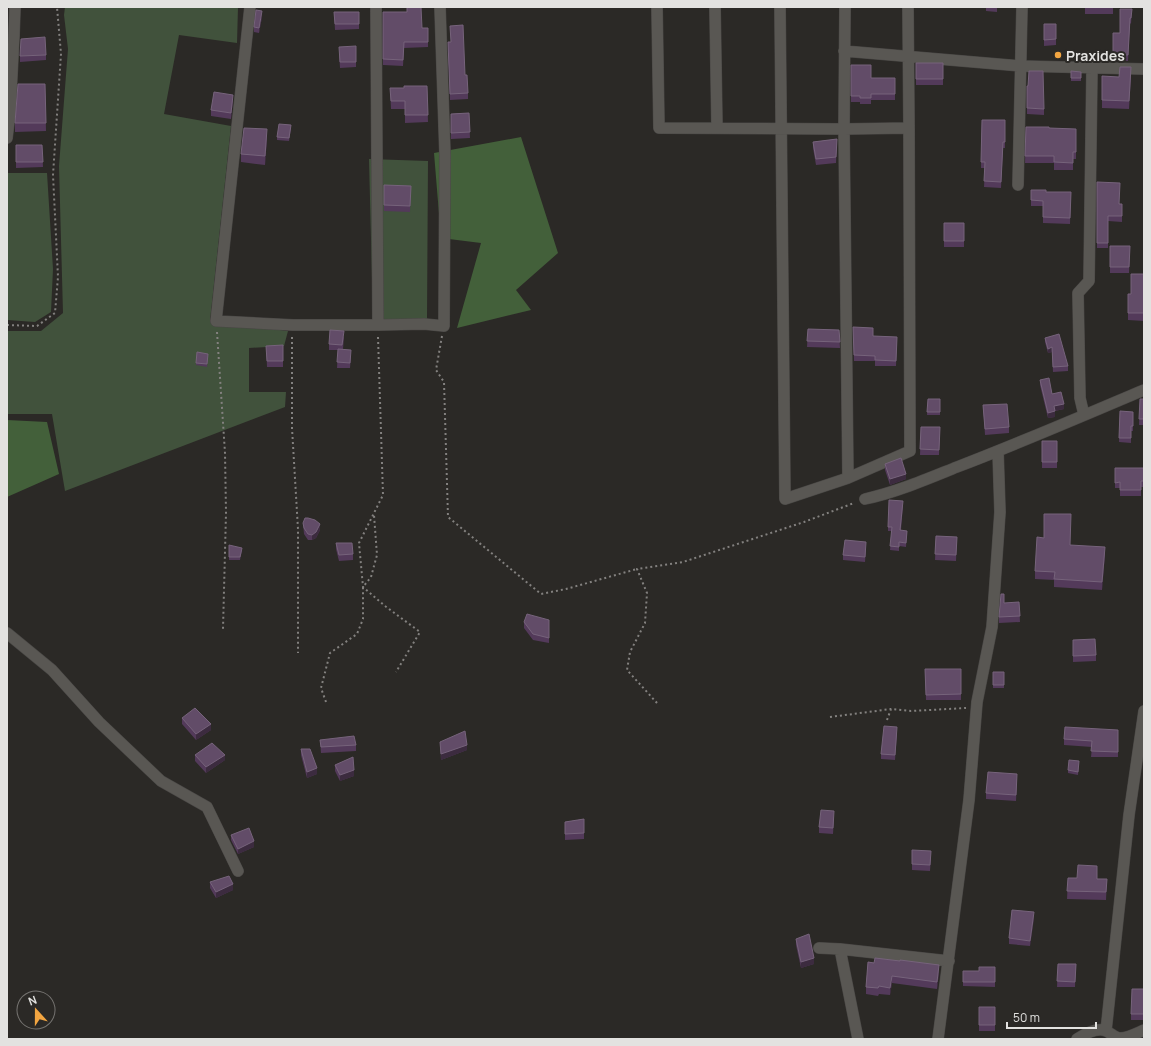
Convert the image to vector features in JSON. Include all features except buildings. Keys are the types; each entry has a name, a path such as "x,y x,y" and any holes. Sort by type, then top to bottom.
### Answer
{"street":[{"path":"7,138 11,35 15,7"},
{"path":"250,7 216,321 292,325 378,326 424,324 444,326 445,155 440,7"},
{"path":"376,7 378,326"},
{"path":"657,7 658,128 781,130 909,128"},
{"path":"715,7 717,128"},
{"path":"780,7 785,499 848,478 910,451 908,7"},
{"path":"845,7 844,130 848,478"},
{"path":"1018,185 1022,7"},
{"path":"844,52 1020,66 1144,69"},
{"path":"1084,415 1080,398 1078,293 1089,281 1092,68"},
{"path":"865,499 879,496 926,480 1144,390"},
{"path":"938,1039 969,800 977,702 992,627 1000,512 998,451"},
{"path":"7,633 52,670 99,722 161,781 207,807 238,871"},
{"path":"1106,1031 1129,815 1144,711"},
{"path":"819,948 949,961"},
{"path":"840,949 858,1039"},
{"path":"1077,1039 1094,1031 1106,1031 1119,1038 1144,1030"}],"path":[{"path":"7,325 37,326 55,313 58,277 53,175 61,54 57,7"},
{"path":"216,321 225,460 226,513 223,629"},
{"path":"292,325 292,428 298,528 298,653"},
{"path":"326,702 321,688 330,653 357,634 363,620 359,543 383,495 378,326"},
{"path":"444,326 436,370 444,382 448,516 541,594 566,589 637,569 683,562 804,522 865,499"},
{"path":"362,587 371,577 377,555 374,514"},
{"path":"637,569 647,593 645,622 630,652 627,670 657,703"},
{"path":"362,587 420,632 396,672"},
{"path":"830,717 891,709 911,711 966,708 977,702"},
{"path":"887,720 891,709"}],"green space":[{"path":"65,7 238,7 237,43 179,35 164,114 231,126 210,321 288,331 284,346 249,348 249,392 286,392 285,407 65,491 52,414 7,414 7,331 41,331 63,313 59,166 68,49 64,15"},
{"path":"521,137 558,253 516,290 531,310 457,328 481,243 441,238 434,153"},
{"path":"369,159 428,161 427,319 373,319"},
{"path":"8,173 47,173 53,269 51,312 35,322 7,320"},
{"path":"7,420 47,422 59,474 7,497"}],"place":[{"name":"Praxides","path":"1058,55"}]}
